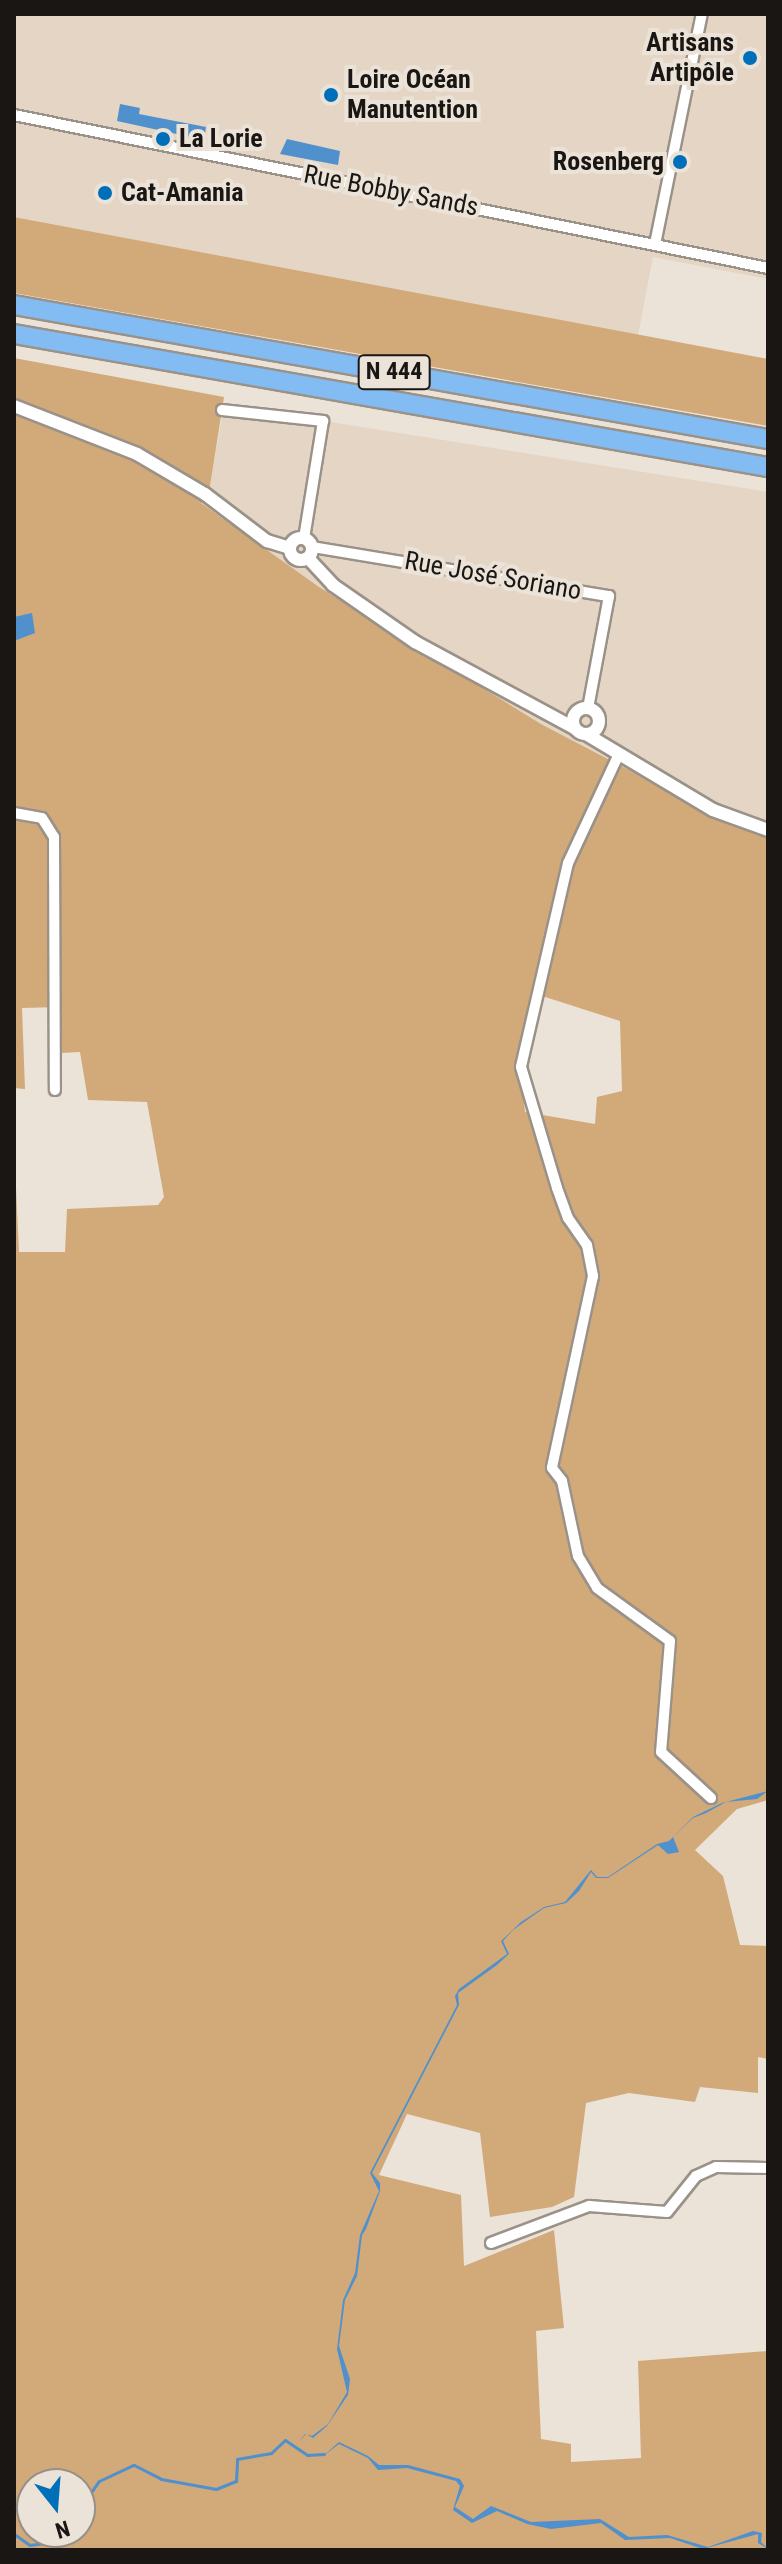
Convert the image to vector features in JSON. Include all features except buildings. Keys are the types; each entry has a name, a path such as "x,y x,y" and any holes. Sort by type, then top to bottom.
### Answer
{"highway":[{"name":"N 444","path":"14,305 768,439"},
{"name":"N 444","path":"14,334 768,467"}],"street":[{"path":"655,244 702,14"},
{"name":"Rue Bobby Sands","path":"14,115 768,268"},
{"path":"14,406 137,454 205,494 267,541 290,548 308,548"},
{"path":"222,410 323,421 308,548 297,560 290,548"},
{"path":"308,548 333,585 415,642 580,731 713,810 768,830"},
{"name":"Rue José Soriano","path":"308,548 609,596 582,710"},
{"path":"530,706 582,710 599,723 618,756"},
{"path":"580,731 582,710"},
{"path":"580,731 599,723"},
{"path":"618,756 568,863 521,1067 557,1188 568,1218 587,1245 593,1276 552,1468 562,1481 578,1556 597,1588 670,1641 661,1752 711,1798"},
{"path":"14,813 42,818 54,837 55,1090"},
{"path":"491,2243 589,2206 667,2212 696,2176 716,2167 768,2168"}],"shaded area":[{"path":"14,14 768,14 768,279 653,257 638,335 14,217"},
{"path":"14,217 768,359 768,426 14,293"},
{"path":"14,358 224,397 210,486 201,503 319,587 541,724 726,821 768,834 768,1800 737,1809 695,1850 723,1876 740,1945 768,1946 768,2059 758,2057 758,2093 700,2087 695,2102 629,2093 586,2103 574,2197 552,2207 490,2217 480,2133 407,2114 379,2175 461,2195 464,2266 554,2230 564,2328 536,2331 541,2439 571,2444 571,2462 641,2458 638,2361 768,2351 768,2550 14,2550 14,1145 19,1252 65,1252 67,1209 158,1205 164,1197 147,1102 88,1100 80,1052 61,1053 59,1007 22,1008 25,1089 14,1088","holes":["536,994 620,1021 622,1091 597,1097 595,1124 525,1112 522,1083"]},
{"path":"224,405 768,492 768,834 726,821 541,724 319,587 200,503 210,486"}],"water":[{"path":"120,104 140,108 139,114 206,127 204,140 117,121"},
{"path":"287,139 340,151 338,165 280,154"},
{"path":"32,613 35,633 14,641 14,617"},
{"path":"768,1791 757,1799 726,1802 693,1818 673,1837 693,1817 722,1803"},
{"path":"673,1837 679,1852 668,1854 658,1845 608,1878 596,1878 591,1872 579,1891 566,1903 544,1908 513,1930 503,1941 509,1954 458,1993 459,2005 372,2173 380,2183 380,2191 362,2235 357,2276 345,2300 339,2346 350,2379 348,2395 327,2426 313,2438 307,2435 312,2436 328,2424 347,2392 337,2349 343,2300 355,2273 360,2235 379,2191 370,2173 457,2005 455,1996 459,1989 507,1954 501,1941 521,1922 544,1907 565,1902 591,1870 597,1877 608,1877 657,1844"},
{"path":"339,2442 368,2456 379,2465 408,2465 460,2479 464,2486 455,2507 473,2519 491,2506 531,2522 600,2519 629,2537 667,2535 708,2547 753,2531 762,2533 761,2542 768,2549 758,2543 758,2534 703,2549 670,2538 625,2540 601,2523 551,2529 527,2524 497,2511 472,2523 453,2510 460,2486 456,2481 407,2468 378,2470 368,2458 339,2444 322,2457"}],"waterway":[{"path":"96,2485 134,2465 161,2479 216,2489 236,2481 237,2459 271,2453 285,2440 307,2455 324,2454"}],"place":[{"name":"Artisans Artipôle","path":"750,58"},
{"name":"Loire Océan Manutention","path":"331,95"},
{"name":"La Lorie","path":"163,139"},
{"name":"Rosenberg","path":"680,162"},
{"name":"Cat-Amania","path":"105,193"}]}
